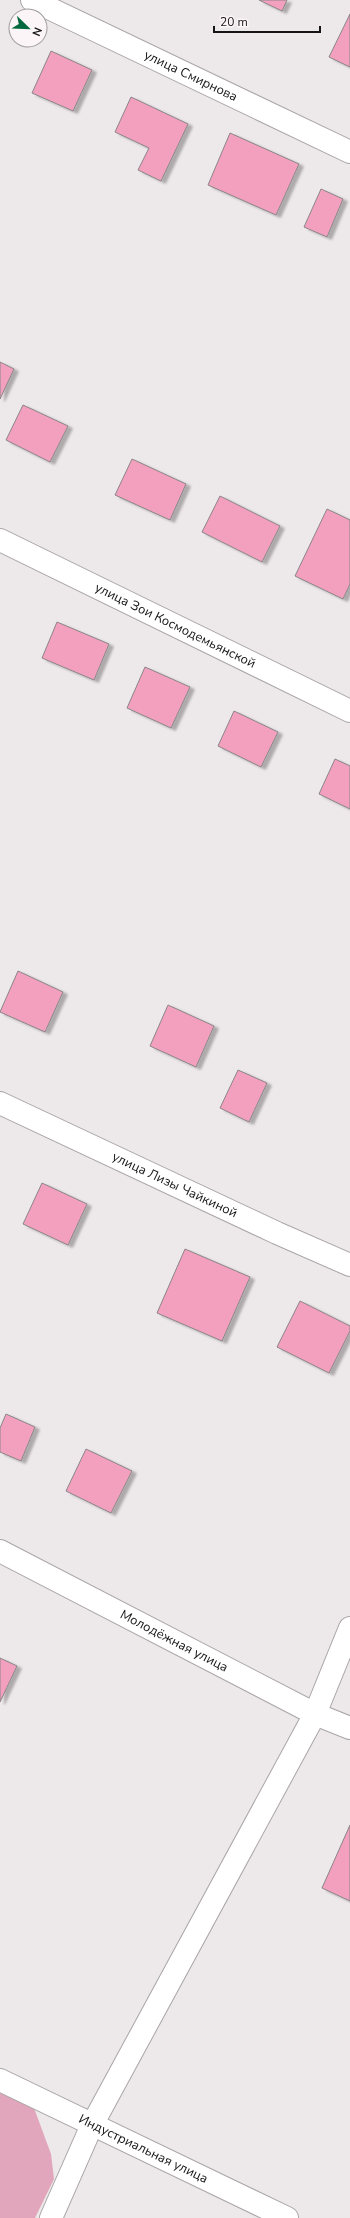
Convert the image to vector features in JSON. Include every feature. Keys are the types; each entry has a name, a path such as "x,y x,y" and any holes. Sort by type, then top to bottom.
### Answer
{"street":[{"name":"улица Смирнова","path":"32,0 350,152"},
{"name":"улица Зои Космодемьянской","path":"0,540 350,711"},
{"name":"улица Лизы Чайкиной","path":"0,1103 350,1265"},
{"name":"Молодёжная улица","path":"0,1551 315,1714 350,1728"},
{"path":"51,2218 92,2125 315,1714 350,1628"},
{"name":"Индустриальная улица","path":"0,2080 287,2218"}],"shaded area":[{"path":"0,2093 34,2108 51,2154 54,2179 35,2218 0,2218"}],"building":[{"path":"259,0 287,0 282,11"},
{"path":"350,14 350,67 329,57"},
{"path":"51,51 92,70 73,111 32,93"},
{"path":"131,97 188,124 161,181 138,170 149,148 115,132"},
{"path":"230,133 299,164 276,215 208,185"},
{"path":"321,189 343,199 327,237 304,227"},
{"path":"0,362 14,369 0,399"},
{"path":"23,405 68,426 50,462 6,440"},
{"path":"132,459 186,484 170,520 115,495"},
{"path":"220,496 280,526 262,562 202,532"},
{"path":"327,509 350,520 350,584 343,599 295,576"},
{"path":"57,622 109,644 94,680 42,658"},
{"path":"145,667 190,687 171,728 127,708"},
{"path":"234,711 278,732 261,767 218,746"},
{"path":"335,759 350,766 350,809 319,794"},
{"path":"18,971 63,992 45,1032 0,1012"},
{"path":"168,1005 214,1026 196,1067 150,1046"},
{"path":"238,1070 267,1083 249,1122 220,1108"},
{"path":"42,1183 87,1204 68,1245 23,1224"},
{"path":"185,1249 250,1277 222,1341 157,1313"},
{"path":"300,1301 350,1326 350,1331 329,1373 277,1347"},
{"path":"6,1414 35,1427 21,1461 0,1452 0,1428"},
{"path":"86,1449 132,1471 111,1513 66,1491"},
{"path":"0,1658 17,1666 0,1702"},
{"path":"350,1825 350,1901 322,1888"}]}
